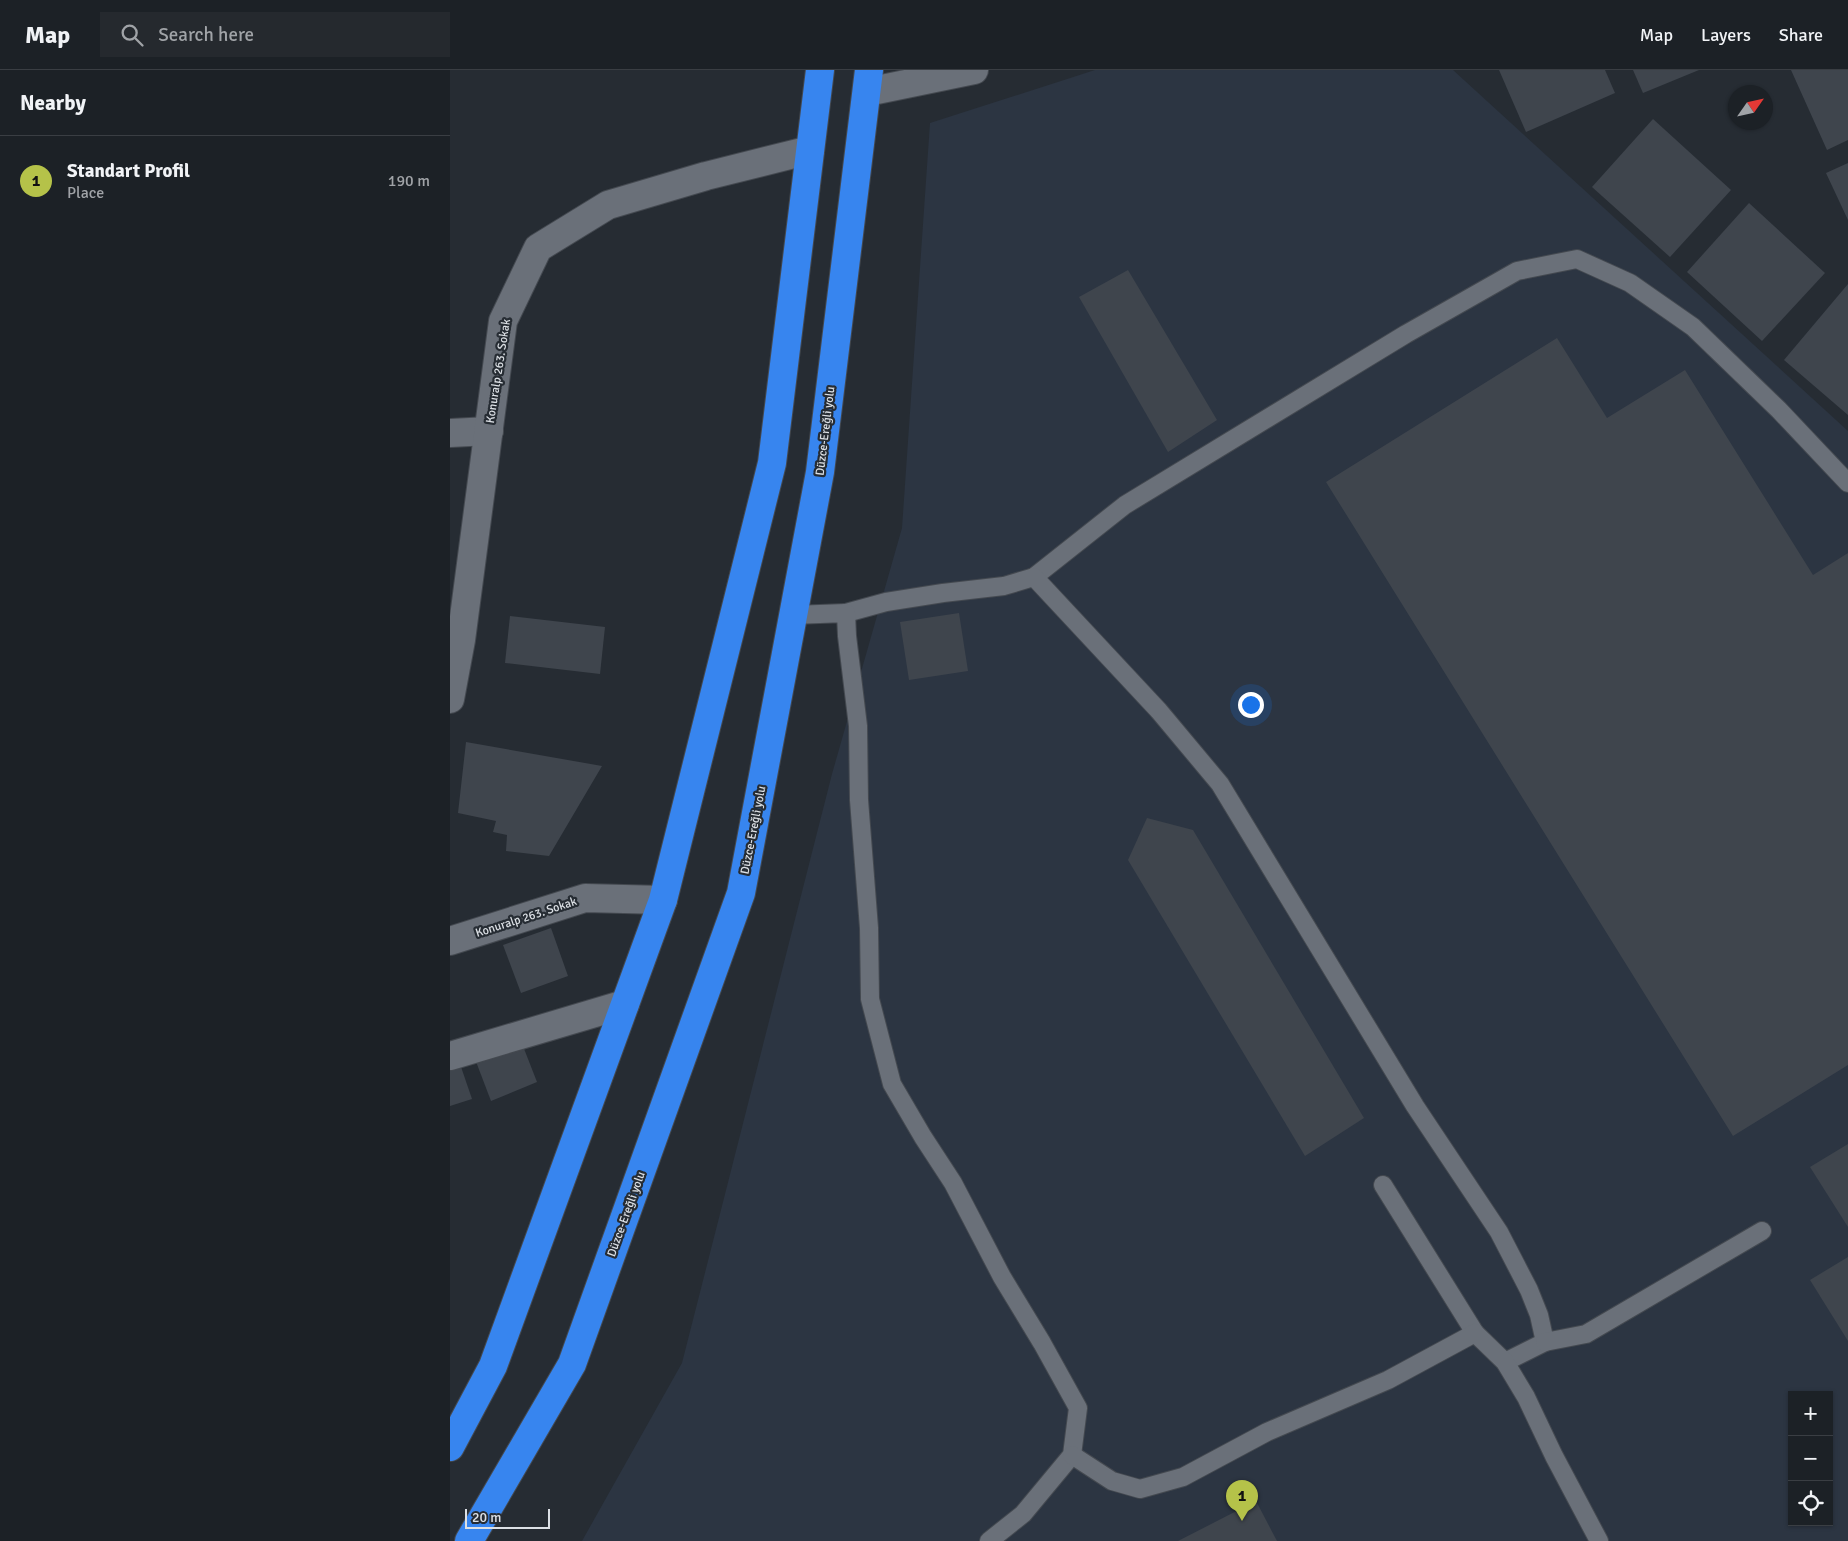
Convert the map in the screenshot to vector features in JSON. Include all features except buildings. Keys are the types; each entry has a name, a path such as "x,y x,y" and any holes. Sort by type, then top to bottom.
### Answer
{"highway":[{"path":"450,1447 493,1366 663,900 772,463 820,70"},
{"name":"Düzce-Ereğli yolu","path":"469,1541 572,1364 741,893 820,472 868,81"}],"street":[{"path":"868,81 974,70"},
{"name":"Konuralp 263. Sokak","path":"450,699 461,640 503,321 538,248 608,205 706,176 810,150"},
{"path":"450,433 489,431"},
{"name":"Konuralp 263. Sokak","path":"450,941 585,898 663,900"},
{"path":"450,1056 625,1004"}],"lane":[{"path":"793,615 846,613 886,602 1004,586 1034,577 1124,505 1406,334 1517,271 1577,259 1630,283 1693,327 1779,410 1848,483"},
{"path":"1034,577 1159,711 1220,784 1415,1106 1499,1232 1529,1290 1539,1316 1545,1342"},
{"path":"846,613 858,726 859,800 869,928 870,999 892,1084 953,1183 1002,1277 1078,1408 1072,1455 1024,1514 989,1541"},
{"path":"1383,1185 1475,1333 1505,1362 1526,1397 1554,1456 1599,1541"},
{"path":"1505,1362 1545,1342 1586,1334 1762,1231"},
{"path":"1072,1455 1112,1481 1140,1489 1183,1477 1267,1432 1388,1380 1475,1333"}],"shaded area":[{"path":"1095,70 1453,70 1848,431 1848,1541 582,1541 682,1363 832,774 902,528 930,123"}],"place":[{"name":"Standart Profil","path":"1242,1521"}]}
